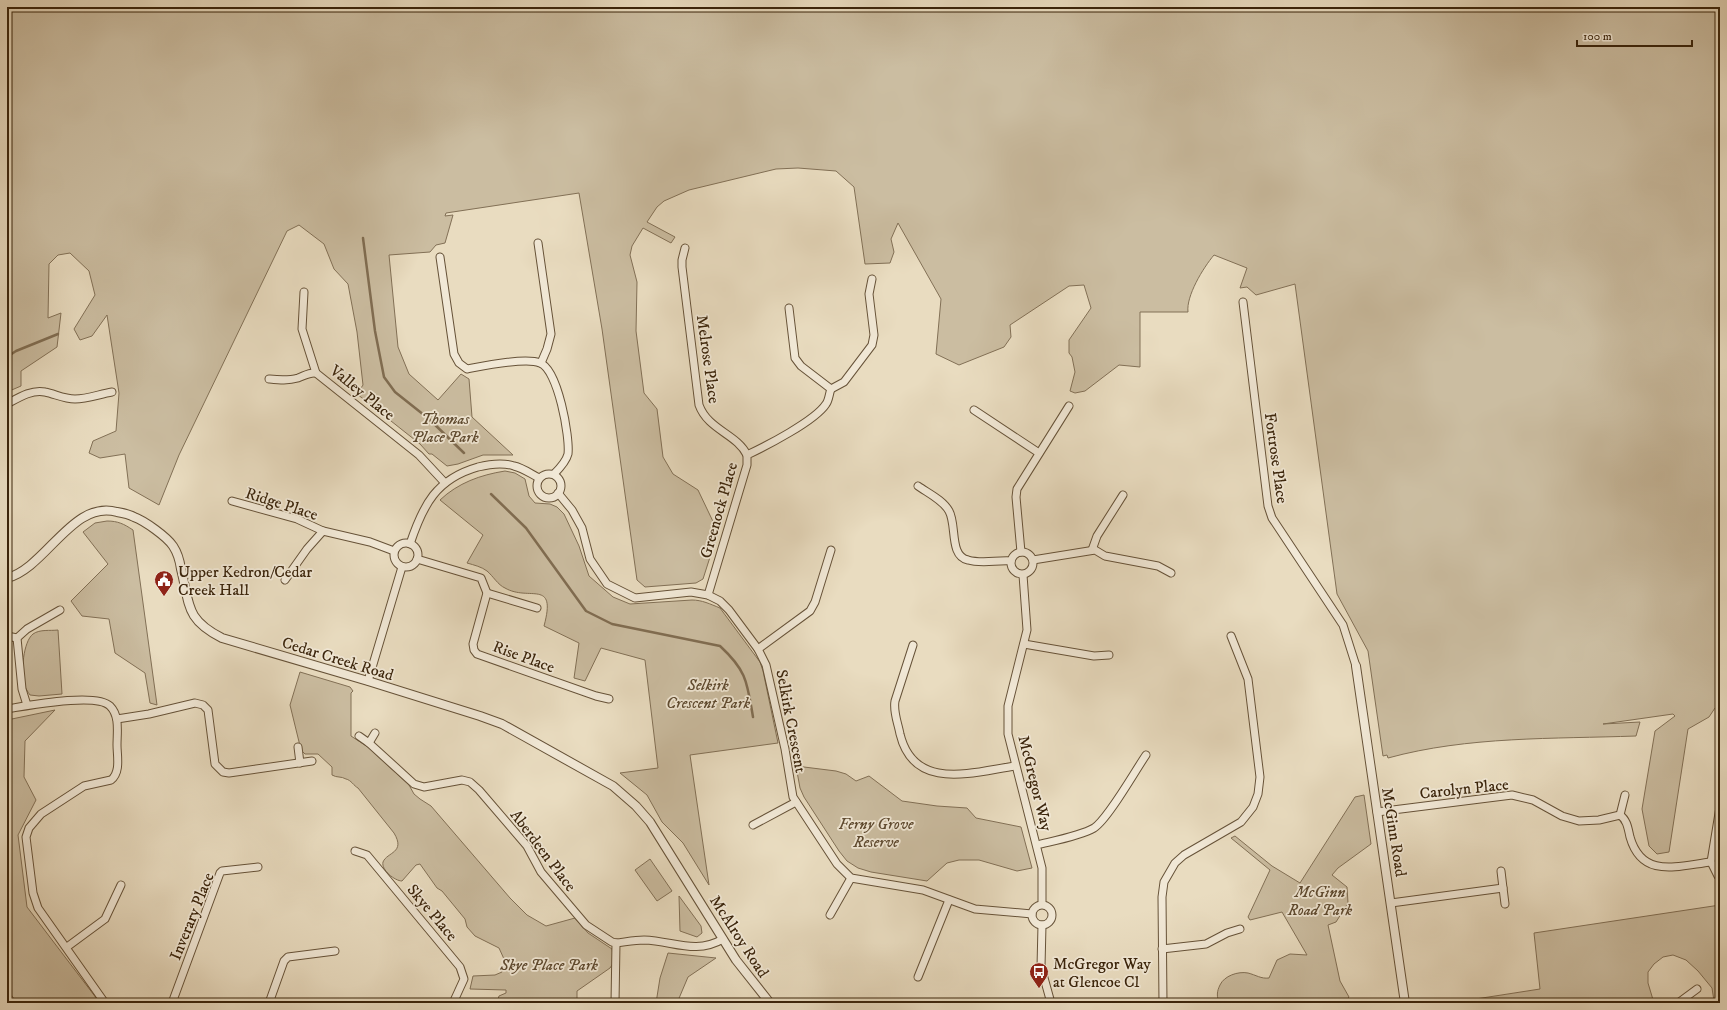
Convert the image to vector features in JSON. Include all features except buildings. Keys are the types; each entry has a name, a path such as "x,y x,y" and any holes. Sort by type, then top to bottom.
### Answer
{"street":[{"path":"538,243 551,334 541,363"},
{"name":"Melrose Place","path":"685,248 682,267 699,405 702,412 710,422 743,448 747,455"},
{"path":"440,257 454,354 459,363 467,369 523,361 541,363 551,374 560,395 568,455 562,466 554,474 546,474 539,478 537,486 538,490 543,496 551,498 558,493 561,483 554,474"},
{"path":"789,308 795,358 801,366 831,389 844,382 872,345 874,335 869,294 872,279"},
{"path":"304,292 302,328 316,373"},
{"name":"Fortrose Place","path":"1243,302 1268,506 1272,518 1343,624 1356,666"},
{"name":"Valley Place","path":"269,379 286,380 297,378 311,372 316,373 419,454 445,483"},
{"name":"Greenock Place","path":"708,595 748,465 747,455 763,448 817,415 827,403 831,389"},
{"path":"7,404 23,396 36,392 43,392 76,399 112,392"},
{"path":"1021,552 1016,494 1020,484 1069,406"},
{"path":"974,410 1039,453"},
{"path":"410,544 419,516 436,490 445,483 469,470 488,465 502,464 515,466 539,478"},
{"path":"918,486 942,503 950,512 957,551 962,557 968,561 1011,561"},
{"name":"Selkirk Crescent","path":"558,493 572,510 582,528 590,559 607,584 635,598 690,592 708,595 725,605 758,649 768,670 785,749 791,791 796,802 837,864 851,878"},
{"path":"1092,550 1098,536 1123,495"},
{"name":"Ridge Place","path":"232,501 297,519 323,531 370,542 394,551"},
{"name":"Cedar Creek Road","path":"7,578 15,576 40,558 72,525 91,513 109,510 134,517 155,530 173,546 180,563 188,603 193,616 209,632 222,638 368,681 496,722 545,747 613,786 636,806 650,822 690,884"},
{"path":"285,580 307,549 323,531"},
{"path":"401,544 410,544 417,551 417,559 411,566 402,566 395,561 394,551 401,544"},
{"path":"758,649 810,611 815,602 831,550"},
{"path":"1033,560 1097,550 1103,555 1158,566 1171,574"},
{"path":"1021,552 1027,553 1033,560 1032,569 1023,575 1015,572 1011,567 1011,561 1014,555 1021,552"},
{"path":"417,559 481,578 487,593 537,608"},
{"path":"368,681 402,566"},
{"name":"McGregor Way","path":"1023,575 1027,623 1024,644 1008,706 1008,734 1015,766 1037,845 1043,878 1042,904"},
{"name":"Rise Place","path":"487,593 473,644 474,650 477,654 596,696 609,699"},
{"path":"17,638 28,629 60,610"},
{"path":"7,636 17,638"},
{"path":"1163,1003 1162,890 1168,873 1175,863 1184,855 1241,822 1253,807 1258,794 1260,777 1248,679 1231,636"},
{"path":"17,638 22,689 27,706"},
{"path":"1024,644 1094,656 1109,655"},
{"path":"913,646 895,700 894,709 904,746 913,760 929,771 946,774 1015,766"},
{"name":"McGinn Road","path":"1356,666 1405,1003"},
{"path":"7,709 54,701 100,701 110,706 117,719 117,768 114,778 84,786 41,814 34,820 26,837 35,900 38,908 67,947 105,1003"},
{"path":"117,719 149,714 196,703 203,705 208,710 215,764 223,772 229,773 312,761"},
{"path":"369,743 375,733"},
{"name":"Aberdeen Place","path":"359,736 369,743 403,776 414,784 424,786 462,780 470,782 479,790 527,846 540,872 586,925 612,942 616,943"},
{"path":"298,747 300,763"},
{"path":"1037,845 1085,832 1096,827 1106,816 1146,754"},
{"name":"Carolyn Place","path":"1377,812 1512,795 1533,800 1562,816 1579,821 1599,820 1620,815"},
{"path":"1625,795 1620,815 1626,821 1636,854 1647,863 1669,867 1711,862"},
{"path":"754,825 796,802"},
{"path":"1718,876 1711,862 1720,807"},
{"name":"Skye Place","path":"355,851 367,855 460,967 464,979 453,1003"},
{"name":"Inverary Place","path":"172,1003 220,873 222,871 258,867"},
{"path":"1501,871 1505,904"},
{"path":"830,916 851,878 923,890 975,909 1032,914"},
{"path":"67,947 105,920 120,884"},
{"name":"McAlroy Road","path":"690,884 745,972 770,1003"},
{"path":"1391,903 1502,888"},
{"path":"918,977 950,900"},
{"path":"1042,904 1050,908 1053,916 1048,924 1042,925 1034,922 1032,914 1035,907 1042,904"},
{"path":"1042,925 1041,967 1051,1003"},
{"path":"1162,949 1206,944 1231,931 1240,929"},
{"path":"615,1003 616,943 644,940 698,948 714,944 723,939"},
{"path":"269,1003 284,961 288,958 335,951"},
{"path":"1678,1003 1697,989"}],"green space":[{"name":"Thomas Place Park","path":"7,7 1720,7 1720,698 1719,707 1715,708 1709,717 1688,729 1669,852 1657,854 1649,846 1642,809 1655,731 1675,716 1673,714 1603,724 1640,722 1636,736 1543,738 1480,742 1418,751 1388,758 1387,755 1383,756 1368,651 1337,594 1295,284 1256,295 1247,287 1240,288 1247,268 1214,255 1205,267 1192,290 1188,305 1188,312 1140,312 1140,367 1119,365 1085,391 1075,393 1070,391 1075,372 1072,357 1069,353 1069,340 1091,308 1084,285 1069,286 1010,325 1011,337 1004,347 959,365 936,354 941,299 898,223 891,239 894,252 890,263 865,264 854,187 836,171 798,168 776,169 689,190 664,201 657,207 647,222 675,237 671,243 643,228 632,246 630,255 637,282 636,331 644,393 657,409 663,457 673,474 698,490 718,532 703,579 696,583 645,587 637,580 602,329 579,193 446,213 445,216 453,215 445,243 436,245 430,252 389,255 398,347 409,374 438,400 461,374 469,379 472,417 513,455 483,455 458,464 447,466 432,454 429,454 420,444 357,394 363,385 357,332 348,284 334,269 324,244 299,225 287,231 179,455 159,505 129,488 125,454 100,458 89,453 93,441 116,431 119,393 107,315 92,336 80,340 74,329 95,295 89,271 70,253 58,255 49,264 48,318 61,313 57,347 21,371 21,386 7,392"},
{"name":"Selkirk Crescent Park","path":"505,471 515,473 525,479 529,496 535,503 550,504 557,507 564,514 579,546 589,576 613,597 630,604 696,600 706,602 720,608 760,662 778,743 690,755 709,885 683,843 662,822 647,795 620,773 658,768 645,660 601,648 585,681 574,678 579,643 544,626 547,602 544,597 538,594 514,592 500,585 485,570 467,563 483,535 440,500 462,484 478,477"},
{"path":"107,521 121,523 133,530 157,705 150,703 145,673 115,653 109,619 82,616 71,601 108,564 83,532 95,523"},
{"path":"58,630 62,694 39,696 30,695 25,687 23,679 23,665 27,644 36,632"},
{"name":"Skye Place Park","path":"300,672 350,687 353,691 351,693 351,736 368,747 409,785 414,794 431,806 510,898 527,915 546,926 575,918 588,933 612,949 614,962 610,968 577,991 577,1003 500,1003 498,999 499,996 506,993 506,990 470,989 473,976 495,975 502,972 504,959 499,948 475,936 467,927 465,919 442,891 437,888 420,864 416,865 402,881 399,881 386,872 383,862 397,848 398,845 394,833 358,788 348,780 332,775 332,767 318,754 305,754 301,750 290,705"},
{"path":"55,710 25,741 24,777 36,800 18,835 27,907 100,1003 17,1003 7,989 7,720"},
{"name":"Ferny Grove Reserve","path":"796,766 836,771 846,774 856,781 869,776 902,801 937,806 967,808 976,818 1021,827 1032,868 1017,871 979,860 959,860 947,863 927,881 871,872 858,868 847,861 839,851 804,797 800,788"},
{"name":"McGinn Road Park","path":"1364,795 1371,844 1338,868 1332,875 1347,887 1348,903 1336,922 1328,925 1340,981 1349,997 1344,1003 1220,1003 1217,996 1218,990 1222,982 1228,977 1236,974 1248,973 1269,978 1277,960 1290,954 1307,955 1282,912 1250,920 1248,917 1270,870 1231,838 1235,836 1272,866 1300,883 1355,797"},
{"path":"650,859 672,891 657,901 635,870"},
{"path":"679,896 701,926 702,933 697,937 680,931"},
{"path":"1720,905 1720,1003 1714,1001 1712,988 1698,971 1686,960 1673,955 1663,957 1654,964 1648,972 1648,983 1654,1003 1450,1003 1540,989 1534,933"},
{"path":"668,953 716,958 688,977 677,1003 656,1003 660,978"}],"waterway":[{"path":"363,238 375,331 384,377 395,392 429,419 464,453"},
{"path":"7,357 16,351 58,334"},
{"path":"491,494 526,528 586,611 612,624 720,646 741,670 747,686 753,717"}],"place":[{"name":"Upper Kedron/Cedar Creek Hall","path":"164,597"},
{"name":"McGregor Way at Glencoe Cl","path":"1039,989"}]}
